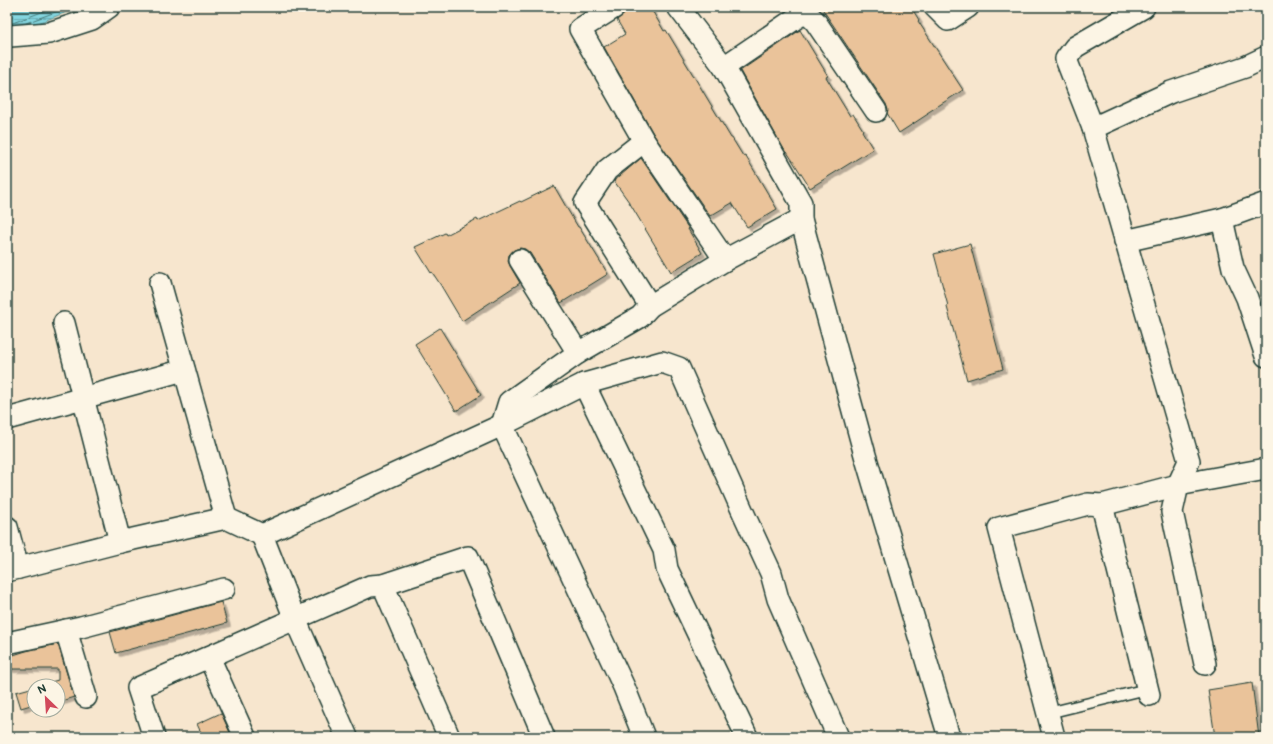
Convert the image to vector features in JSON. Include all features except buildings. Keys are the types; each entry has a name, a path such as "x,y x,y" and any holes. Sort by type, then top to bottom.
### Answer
{"street":[{"path":"7,35 10,36 49,32 92,19 109,7"},
{"path":"615,7 580,29 644,141 725,260"},
{"path":"678,7 724,67 801,203 801,218 865,455 949,737"},
{"path":"935,7 948,20 968,7"},
{"path":"1144,7 1075,47 1066,59 1093,128 1189,461 1178,485 1172,512 1206,664"},
{"path":"724,67 803,10 816,21 876,111"},
{"path":"1093,128 1171,92 1244,67 1266,57"},
{"path":"644,141 607,170 585,203 650,306"},
{"path":"1125,241 1222,219 1266,203"},
{"path":"644,737 624,687 502,425 510,402 578,353 640,317 650,306 725,260 801,218"},
{"path":"1222,219 1233,268 1247,298 1266,356"},
{"path":"520,260 578,353"},
{"path":"160,284 226,518"},
{"path":"64,323 120,542"},
{"path":"262,535 502,425 584,384 662,362 679,368 771,573 778,598 838,737"},
{"path":"7,418 184,370"},
{"path":"584,384 664,550 667,569 747,737"},
{"path":"1054,737 999,528 1088,504 1102,505 1178,485 1266,469"},
{"path":"1102,505 1148,692"},
{"path":"7,528 13,569 120,542 226,518 262,535 295,619 347,737"},
{"path":"154,737 138,688 370,586 383,585 468,557 544,737"},
{"path":"383,585 449,737"},
{"path":"7,643 66,630 224,589"},
{"path":"66,630 86,697"},
{"path":"209,657 245,737"}],"lane":[{"path":"1048,713 1148,692"}],"water":[{"path":"7,7 80,7 7,35"}]}
